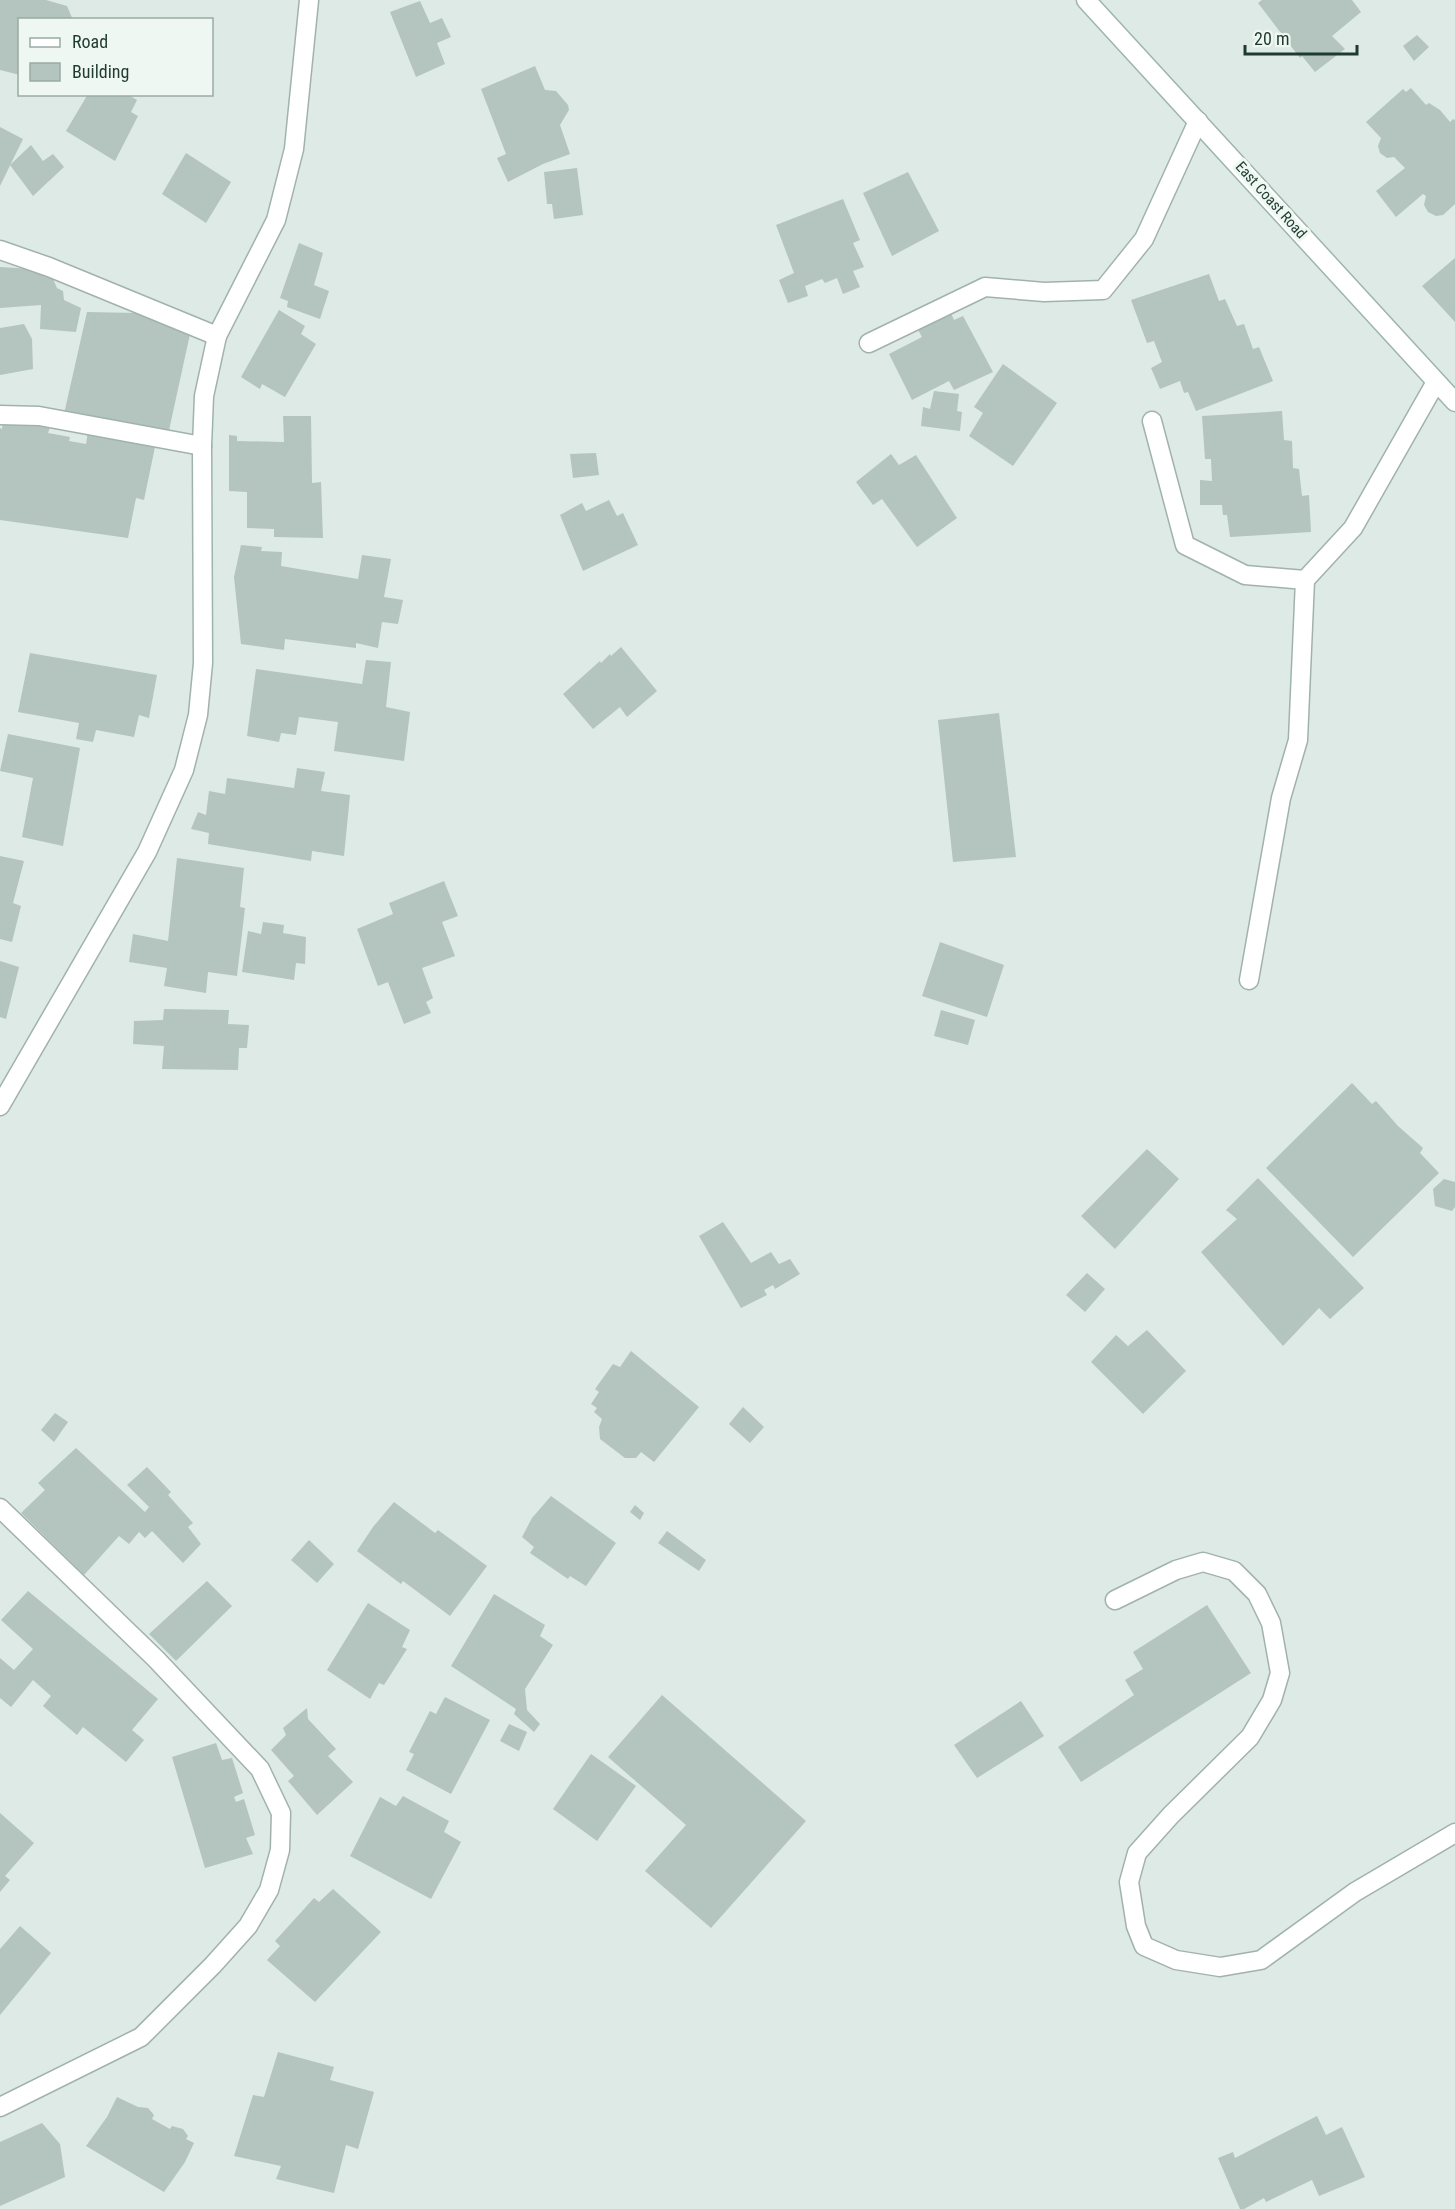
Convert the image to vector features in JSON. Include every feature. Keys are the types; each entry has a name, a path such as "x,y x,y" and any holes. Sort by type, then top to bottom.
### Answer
{"street":[{"path":"0,1106 147,852 184,770 198,715 202,663 204,396 217,336 276,220 294,149 309,0"},
{"name":"East Coast Road","path":"1086,0 1455,402"},
{"path":"869,343 985,287 1044,292 1103,290 1144,239 1198,121"},
{"path":"0,250 49,267 217,336"},
{"path":"1249,980 1281,798 1298,740 1305,580 1353,528 1436,382"},
{"path":"0,415 39,416 202,446"},
{"path":"1152,421 1185,545 1245,576 1305,580"},
{"path":"0,1508 156,1659 260,1769 281,1813 280,1850 269,1890 248,1926 213,1965 141,2037 0,2107"},
{"path":"1115,1600 1176,1570 1203,1562 1234,1570 1257,1594 1271,1623 1280,1673 1272,1701 1250,1737 1171,1815 1137,1853 1129,1882 1136,1926 1144,1946 1176,1960 1220,1967 1261,1960 1355,1892 1455,1833"}],"building":[{"path":"0,0 46,0 67,6 72,18 18,18 18,74 0,70"},
{"path":"1262,0 1352,0 1361,12 1332,36 1345,49 1315,72 1302,56 1300,58 1258,3"},
{"path":"420,1 430,23 442,18 451,37 437,43 445,64 416,77 390,12"},
{"path":"1417,35 1429,47 1414,61 1403,46"},
{"path":"535,66 545,90 556,91 568,105 569,110 560,125 570,154 543,164 508,182 497,158 506,154 481,89"},
{"path":"1411,88 1426,105 1429,103 1440,110 1450,122 1455,120 1455,204 1443,215 1436,216 1428,212 1424,205 1426,196 1423,194 1396,217 1376,191 1405,168 1394,157 1387,158 1380,153 1378,146 1381,138 1366,122 1403,89 1406,92"},
{"path":"87,96 130,96 137,100 131,112 138,116 115,161 66,131"},
{"path":"0,127 23,139 0,186"},
{"path":"31,145 43,161 53,154 64,167 33,196 10,165"},
{"path":"186,153 231,182 206,223 162,194"},
{"path":"577,168 583,215 554,219 552,204 547,204 544,172"},
{"path":"908,172 939,231 892,256 863,193"},
{"path":"843,199 860,240 853,243 864,267 853,271 860,287 843,294 837,278 825,283 822,279 805,286 808,296 788,303 779,280 794,273 776,225"},
{"path":"299,243 323,253 314,285 329,291 320,319 287,307 288,301 280,298"},
{"path":"1455,258 1455,322 1422,286"},
{"path":"0,267 49,270 57,288 63,291 64,300 81,308 76,332 40,329 41,305 0,308"},
{"path":"1209,274 1219,301 1225,299 1237,326 1244,324 1253,349 1259,347 1273,381 1196,411 1188,392 1184,393 1180,381 1160,389 1151,368 1162,362 1154,341 1147,343 1131,300"},
{"path":"279,310 305,326 301,334 316,344 285,397 262,384 260,389 241,377"},
{"path":"950,311 954,320 963,316 993,372 954,390 949,381 912,400 889,354 922,337 917,328"},
{"path":"87,312 138,313 190,334 168,435 64,414"},
{"path":"24,324 32,339 33,369 0,375 0,328"},
{"path":"1003,364 1057,403 1013,466 969,436 983,413 974,407"},
{"path":"934,391 959,394 957,411 962,412 960,431 921,426 923,407 930,409"},
{"path":"1282,411 1284,440 1292,441 1293,468 1299,469 1302,496 1309,495 1311,532 1230,537 1227,515 1223,515 1222,505 1200,505 1200,480 1212,481 1211,459 1205,459 1202,416"},
{"path":"283,416 311,416 312,483 321,482 323,538 274,537 274,529 247,528 247,492 229,491 229,435 237,436 237,441 284,442"},
{"path":"3,420 50,427 48,433 70,437 69,441 86,444 88,431 156,442 144,500 136,498 128,538 0,520 0,428 2,429"},
{"path":"596,453 599,475 573,478 570,454"},
{"path":"891,454 899,465 916,455 957,518 917,547 882,499 873,505 856,482"},
{"path":"609,500 617,516 623,513 638,545 583,571 560,515 582,503 586,511"},
{"path":"241,545 262,547 261,551 282,552 281,566 358,579 362,555 391,559 384,597 403,600 398,624 382,622 378,648 356,643 356,648 285,639 284,650 241,644 234,577"},
{"path":"621,647 657,691 627,717 620,707 593,729 563,694 600,661 601,663"},
{"path":"30,653 157,675 149,718 139,715 134,737 96,730 93,742 76,739 79,723 18,712"},
{"path":"366,660 391,662 386,707 410,712 404,761 334,751 338,722 299,717 296,735 281,733 279,742 247,736 256,669 362,684"},
{"path":"999,713 1016,857 953,862 938,720"},
{"path":"8,734 80,748 63,846 22,837 33,778 0,771"},
{"path":"297,768 325,772 321,791 350,795 344,856 312,851 311,861 208,844 209,833 191,829 198,812 206,815 209,791 225,794 227,778 294,788"},
{"path":"0,856 24,861 13,903 21,906 12,942 0,939"},
{"path":"177,858 244,868 240,907 245,908 237,976 208,972 206,993 164,986 167,968 129,962 133,934 168,941"},
{"path":"444,881 458,916 442,922 455,956 422,968 433,998 426,1002 431,1013 404,1024 388,982 378,986 357,929 393,914 389,903"},
{"path":"263,922 284,925 283,933 306,937 305,964 296,963 294,980 242,972 248,931 261,934"},
{"path":"940,942 1004,965 987,1017 922,996"},
{"path":"0,961 19,967 6,1019 0,1017"},
{"path":"164,1009 229,1010 228,1024 249,1025 247,1048 239,1048 238,1070 162,1069 164,1046 133,1044 134,1021 163,1020"},
{"path":"941,1010 975,1020 968,1045 934,1036"},
{"path":"1352,1083 1372,1104 1376,1101 1398,1126 1423,1148 1420,1153 1439,1173 1353,1257 1266,1168"},
{"path":"1147,1149 1179,1179 1115,1249 1081,1216"},
{"path":"1258,1178 1364,1288 1330,1319 1319,1308 1283,1346 1201,1252 1237,1219 1226,1210"},
{"path":"1444,1179 1455,1182 1455,1207 1452,1211 1435,1206 1433,1189"},
{"path":"723,1222 751,1263 771,1252 779,1264 790,1259 800,1274 775,1289 773,1285 764,1290 767,1295 741,1308 699,1236"},
{"path":"1087,1273 1105,1289 1085,1312 1066,1295"},
{"path":"1147,1330 1186,1371 1143,1414 1091,1362 1116,1335 1128,1346"},
{"path":"631,1351 699,1407 654,1462 641,1452 636,1458 625,1458 600,1439 599,1427 602,1419 594,1412 597,1408 591,1404 599,1392 595,1389 613,1364 620,1367"},
{"path":"743,1407 764,1427 750,1443 729,1424"},
{"path":"55,1413 68,1422 54,1442 41,1430"},
{"path":"76,1448 145,1512 149,1507 127,1485 147,1467 171,1492 168,1495 193,1523 188,1527 201,1544 183,1563 152,1531 145,1538 139,1532 129,1544 119,1536 84,1575 21,1513 45,1490 38,1483"},
{"path":"551,1496 616,1543 586,1586 570,1576 568,1579 530,1553 534,1547 522,1537 532,1518"},
{"path":"394,1502 435,1533 438,1530 487,1566 450,1616 403,1581 401,1584 357,1551"},
{"path":"635,1505 644,1513 640,1520 630,1512"},
{"path":"667,1531 706,1560 699,1571 658,1543"},
{"path":"309,1540 334,1564 317,1583 291,1560"},
{"path":"207,1581 232,1606 176,1661 149,1634"},
{"path":"28,1591 158,1699 132,1730 144,1740 126,1762 83,1727 77,1735 43,1706 51,1696 33,1680 11,1707 0,1698 0,1658 14,1670 33,1649 1,1620"},
{"path":"494,1594 545,1625 540,1636 553,1645 525,1689 527,1710 540,1724 534,1732 514,1714 516,1709 451,1666"},
{"path":"368,1603 410,1630 402,1647 407,1649 384,1685 379,1683 370,1699 327,1670"},
{"path":"1207,1605 1251,1673 1081,1782 1058,1747 1134,1695 1125,1680 1143,1669 1133,1652"},
{"path":"662,1695 806,1821 711,1928 645,1871 686,1825 608,1757"},
{"path":"445,1697 490,1720 451,1794 406,1770 414,1754 409,1752 430,1711 436,1714"},
{"path":"1021,1701 1044,1736 977,1778 954,1745"},
{"path":"307,1708 308,1719 336,1749 328,1756 353,1782 317,1815 288,1781 294,1776 271,1750 286,1735 283,1728"},
{"path":"509,1724 527,1732 519,1751 500,1741"},
{"path":"216,1743 222,1760 232,1758 243,1793 234,1797 236,1802 244,1799 255,1835 246,1838 253,1854 205,1868 172,1757"},
{"path":"591,1754 636,1786 597,1841 553,1809"},
{"path":"403,1796 449,1821 444,1832 461,1842 431,1899 350,1856 380,1797 396,1806"},
{"path":"0,1813 34,1843 5,1876 10,1880 0,1892"},
{"path":"333,1889 381,1932 315,2002 267,1960 280,1946 275,1941 314,1898 319,1902"},
{"path":"20,1926 51,1953 0,2015 0,1949"},
{"path":"278,2052 334,2067 330,2080 374,2092 358,2149 346,2145 334,2193 276,2179 281,2166 234,2156 253,2095 264,2097"},
{"path":"117,2097 138,2107 148,2108 154,2115 152,2119 170,2129 172,2126 183,2129 188,2136 186,2139 194,2143 185,2162 164,2192 86,2146 107,2117"},
{"path":"1317,2116 1326,2135 1342,2127 1365,2177 1319,2196 1312,2180 1266,2202 1264,2198 1240,2209 1218,2158 1233,2152 1235,2158"},
{"path":"42,2123 60,2144 65,2177 0,2206 0,2142"}]}
